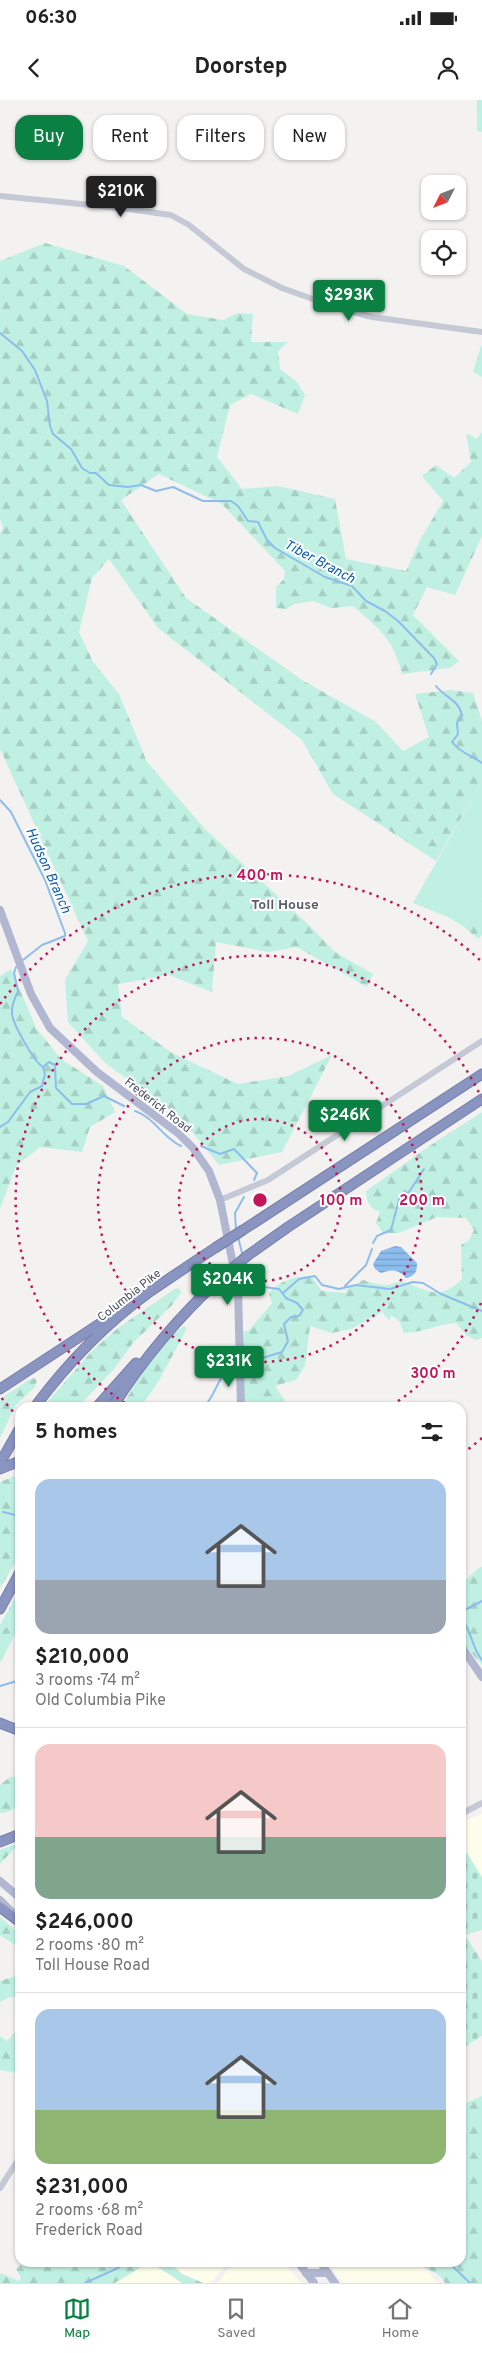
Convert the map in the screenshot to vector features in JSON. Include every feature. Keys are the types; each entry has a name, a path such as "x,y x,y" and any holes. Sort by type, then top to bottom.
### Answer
{"highway":[{"name":"Columbia Pike","path":"39,1402 67,1367 99,1335 146,1294 482,1074"},
{"path":"102,1402 182,1315 247,1256 303,1216 482,1099"},
{"path":"0,1389 146,1294"},
{"path":"116,1402 137,1370 182,1315"},
{"path":"0,1463 15,1436"},
{"path":"0,1469 15,1463"},
{"path":"0,1609 15,1581"},
{"path":"0,1723 15,1729"},
{"path":"0,1842 15,1836"},
{"path":"0,1907 15,1918"}],"main road":[{"name":"Frederick Road","path":"0,910 31,994 50,1028 76,1055 159,1118 193,1148 209,1171 220,1200 238,1289 241,1402"},
{"path":"466,1653 482,1677"},
{"path":"0,1881 15,1894"},
{"path":"0,1900 15,1916"},
{"path":"302,2267 314,2283"},
{"path":"324,2267 336,2283"},
{"path":"306,2273 328,2273"}],"street":[{"path":"0,196 86,204 170,215 189,224 244,269 282,288 372,317 482,332"},
{"path":"220,1200 268,1180 482,1041"},
{"path":"466,1812 482,1804"},
{"path":"0,2188 15,2165"}],"shaded area":[{"path":"482,1814 482,1877 466,1852 466,1820"},
{"path":"140,2267 158,2267 182,2283 115,2283"},
{"path":"174,2267 224,2267 211,2283 203,2283 182,2274"},
{"path":"230,2267 288,2267 301,2283 218,2283"},
{"path":"330,2267 422,2267 430,2273 437,2283 343,2283"}],"green space":[{"path":"477,100 482,100 482,132 477,131"},
{"path":"45,243 124,266 187,314 223,320 238,313 253,314 251,342 288,342 278,351 280,369 296,381 305,395 298,414 251,394 230,405 217,457 242,489 278,486 335,499 346,559 406,571 420,540 443,501 422,476 436,465 454,478 471,462 466,433 477,439 482,432 482,536 455,595 427,587 413,615 459,661 450,668 402,674 390,643 353,606 331,608 313,601 294,604 286,609 276,608 276,587 284,579 285,571 222,504 159,474 121,500 186,598 302,680 376,722 403,751 429,737 415,694 451,690 473,693 482,721 482,782 436,861 333,794 302,740 158,628 109,559 92,578 79,632 93,662 119,694 147,762 205,829 311,927 335,952 373,974 367,987 297,947 268,952 216,942 212,992 169,975 118,984 122,1017 172,1053 238,1084 288,1076 332,1055 282,1152 219,1165 181,1118 105,1063 68,1022 65,980 88,941 0,749 0,534 3,528 0,519 0,261"},
{"path":"482,346 482,377 473,372"},
{"path":"482,782 482,903 464,927 450,918 413,903"},
{"path":"482,903 482,935 478,939 464,927"},
{"path":"11,969 36,1028 61,1059 103,1086 115,1112 90,1127 82,1152 40,1147 16,1166 0,1209 0,976"},
{"path":"482,1112 482,1338 476,1340 466,1335 456,1323 404,1333 399,1321 391,1315 390,1321 382,1312 351,1329 332,1333 310,1326 305,1366 296,1380 275,1386 286,1402 241,1402 240,1333 249,1330 272,1303 269,1293 282,1282 293,1278 311,1276 322,1291 347,1293 346,1290 363,1280 387,1285 400,1281 432,1292 439,1292 446,1291 462,1279 461,1245 469,1240 474,1230 466,1218 437,1217 399,1233 383,1233 376,1223 380,1212 373,1209 367,1199 366,1191"},
{"path":"176,1288 181,1290 172,1305 133,1343 114,1369 83,1402 47,1402 92,1351 118,1328"},
{"path":"184,1326 187,1328 160,1379 147,1398 144,1402 124,1402 158,1352"},
{"path":"35,1378 37,1381 34,1388 19,1402 15,1402 15,1407 0,1438 0,1399 30,1379"},
{"path":"15,1476 15,1562 0,1588 0,1482"},
{"path":"482,1567 482,1665 466,1647 466,1580"},
{"path":"15,1598 15,1634 0,1663 0,1625"},
{"path":"15,1776 15,1808 8,1812 0,1813 0,1785 10,1777"},
{"path":"14,1845 15,1849 0,1864 0,1850"},
{"path":"466,1852 482,1877 482,1930 466,1935"},
{"path":"0,1917 15,1930 15,1945 0,1935"},
{"path":"466,1937 482,1961 482,2036 466,2046"},
{"path":"15,1976 15,1998 10,1997 0,2002 0,1981"},
{"path":"15,2032 15,2073 0,2070 0,2036 7,2041"},
{"path":"482,2096 482,2283 445,2283 440,2276 425,2267 466,2267 466,2103"},
{"path":"18,2267 141,2267 115,2283 0,2283 0,2273 19,2281 21,2278 16,2269"},
{"path":"158,2267 174,2267 182,2274 203,2283 182,2283"}],"water":[{"path":"395,1246 401,1247 417,1263 416,1271 412,1276 406,1278 397,1271 392,1270 381,1273 375,1269 373,1264 381,1251"}],"waterway":[{"name":"Tiber Branch","path":"0,333 22,351 35,370 47,401 50,426 53,434 71,449 82,468 90,473 96,473 109,485 128,487 141,485 156,491 173,487 203,501 231,501 238,506 248,521 258,522 267,540 275,548 325,577 352,586 366,601 385,611 398,621 434,658 437,664 431,674"},
{"path":"436,686 455,702 462,716 457,723 458,734 452,742 462,751 482,763"},
{"name":"Hudson Branch","path":"0,800 11,812 45,880 65,933 65,936 42,945 23,960"},
{"name":"Hudson Branch","path":"16,967 14,973 18,991 12,1007 13,1019 24,1042 39,1064 43,1067 49,1062 55,1065 56,1088 72,1104 86,1104 104,1096 124,1106"},
{"path":"0,1127 8,1122 30,1092 42,1086 45,1074 43,1067"},
{"name":"Hudson Branch","path":"135,1111 148,1118 169,1138 181,1146"},
{"name":"Hudson Branch","path":"201,1146 220,1154 234,1149 257,1173 254,1180"},
{"path":"373,1243 377,1236 391,1230 400,1196 409,1192 424,1169"},
{"name":"Hudson Branch","path":"236,1230 235,1213 244,1197"},
{"name":"Hudson Branch","path":"238,1237 243,1257"},
{"path":"345,1286 366,1265 372,1249"},
{"path":"283,1293 299,1279 315,1276 322,1285 339,1289 356,1285 390,1289 413,1282 423,1283 441,1294 482,1311"},
{"name":"Hudson Branch","path":"243,1364 282,1352 288,1341 284,1324 291,1317 299,1316 303,1310 297,1303 286,1298 279,1289 264,1287 259,1283"},
{"name":"Hudson Branch","path":"209,1402 222,1377 231,1367 238,1364"},
{"path":"3,1512 15,1515"},
{"path":"466,1609 482,1601"},
{"path":"466,1626 478,1655 482,1660"},
{"name":"Hudson Branch","path":"0,1686 15,1682"},
{"path":"85,2283 119,2267"},
{"path":"453,2267 470,2283"}],"district":[{"name":"Toll House","path":"285,904"}]}
